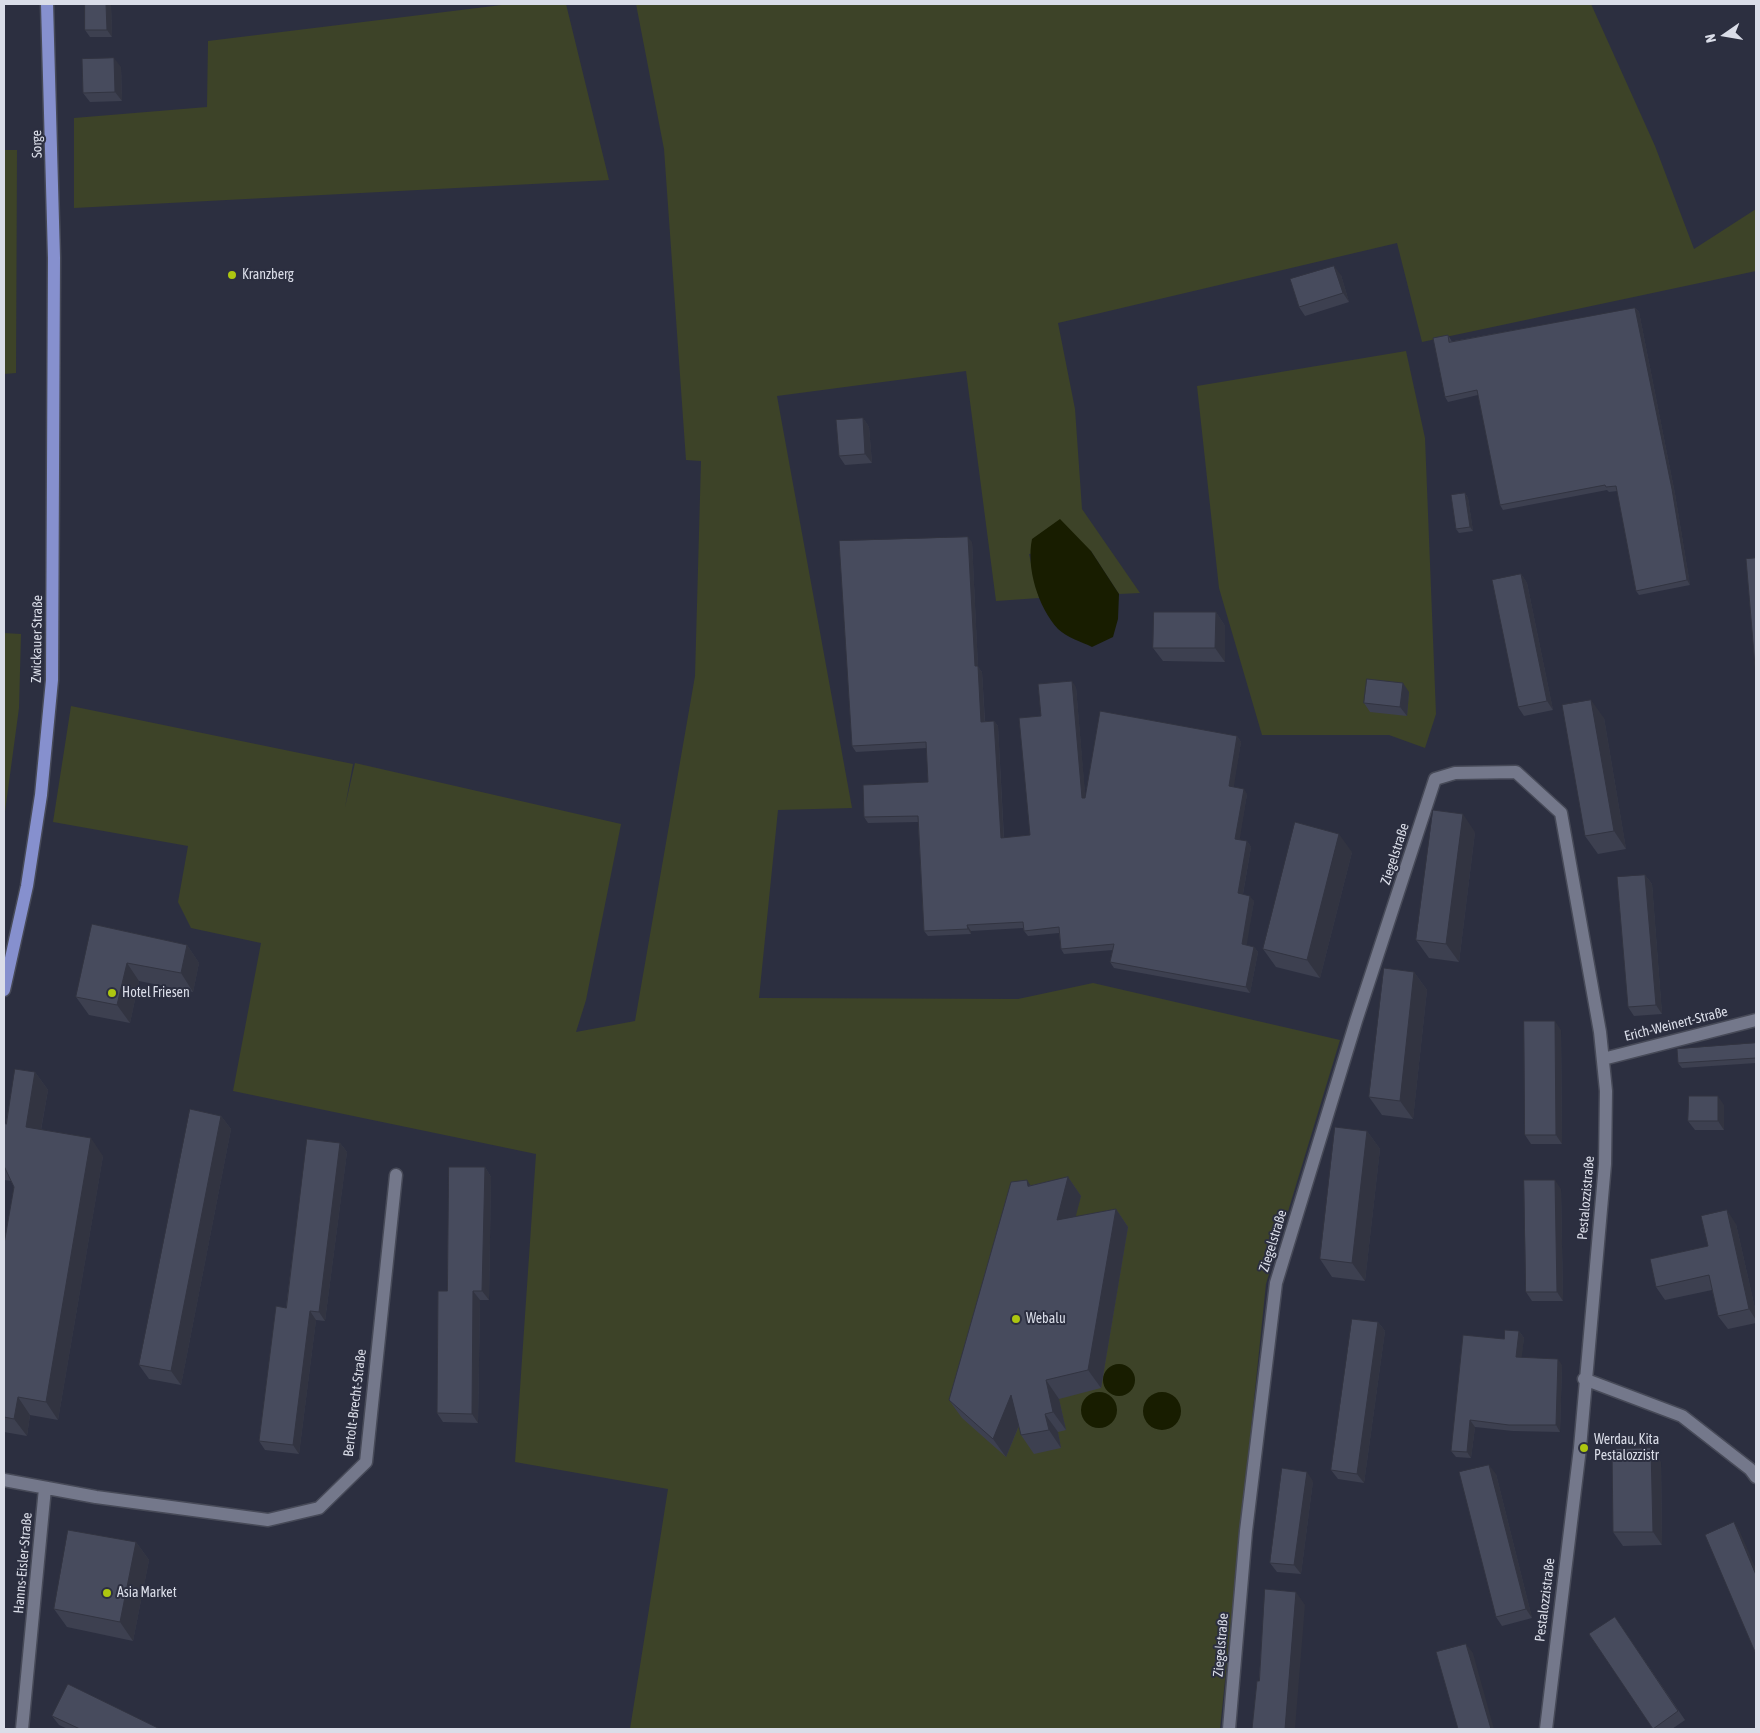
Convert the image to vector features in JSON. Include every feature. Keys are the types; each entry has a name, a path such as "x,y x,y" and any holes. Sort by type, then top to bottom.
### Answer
{"main road":[{"name":"Sorge","path":"47,4 52,115 54,284"},
{"name":"Zwickauer Straße","path":"4,990 28,886 42,795 52,680 54,284"}],"street":[{"name":"Pestalozzistraße","path":"1435,780 1455,773 1516,772 1561,813 1603,1059 1606,1092 1605,1164 1584,1379 1580,1448 1546,1729"},
{"name":"Ziegelstraße","path":"1229,1729 1246,1531 1276,1283 1356,1021 1435,780"},
{"name":"Erich-Weinert-Straße","path":"1603,1059 1756,1020"},
{"name":"Bertolt-Brecht-Straße","path":"4,1480 45,1488 268,1520 319,1508 366,1462 396,1175"},
{"path":"1584,1379 1682,1416 1750,1469 1756,1477"},
{"name":"Hanns-Eisler-Straße","path":"22,1729 45,1488"}],"shaded area":[{"path":"510,4 566,4 609,180 74,208 74,118 207,107 208,41"},
{"path":"636,4 1591,4 1655,146 1694,249 1756,209 1756,271 1422,342 1397,243 1058,323 1075,409 1082,509 1140,593 1119,594 1091,551 1029,554 1039,598 996,601 966,371 777,396 852,808 778,810 759,998 1018,999 1093,983 1340,1040 1266,1284 1220,1729 630,1729 668,1489 515,1462 536,1154 233,1091 261,943 191,928 178,902 188,846 53,822 71,706 353,764 345,807 355,763 621,824 586,1000 576,1032 635,1021 695,676 701,461 686,460 664,149"},
{"path":"4,150 17,150 16,373 4,374"},
{"path":"1406,351 1425,438 1436,714 1425,748 1389,735 1262,735 1219,588 1197,386"},
{"path":"1060,519 1091,551 1119,594 1118,619 1113,637 1092,647 1058,629 1045,610 1035,587 1031,562 1032,539"},
{"path":"4,633 21,634 19,708 4,819"},
{"path":"1119,1364 1130,1369 1135,1380 1130,1391 1119,1396 1108,1391 1103,1380 1108,1369"},
{"path":"1099,1392 1106,1393 1112,1397 1116,1403 1116,1417 1112,1423 1106,1427 1099,1428 1092,1427 1086,1423 1082,1417 1081,1410 1082,1403 1086,1397 1092,1393"},
{"path":"1162,1392 1169,1393 1175,1398 1180,1404 1180,1418 1175,1424 1169,1429 1162,1430 1155,1429 1149,1424 1144,1418 1143,1411 1144,1404 1149,1398 1155,1393"}],"building":[{"path":"85,4 106,4 107,30 85,30"},
{"path":"114,58 115,92 83,93 82,59"},
{"path":"1334,266 1343,293 1299,307 1290,279"},
{"path":"1635,308 1672,489 1687,580 1636,591 1616,486 1606,487 1605,485 1500,505 1477,390 1445,397 1433,338 1448,335 1449,342"},
{"path":"863,418 865,454 839,456 836,420"},
{"path":"1465,493 1470,527 1456,529 1451,495"},
{"path":"968,537 975,666 978,666 981,722 994,721 1001,838 1030,835 1019,718 1041,716 1038,684 1072,681 1082,798 1085,798 1100,711 1237,736 1229,786 1244,789 1235,839 1247,841 1238,893 1250,896 1242,944 1254,947 1246,987 1110,962 1114,944 1061,949 1059,927 1024,931 1023,922 967,925 968,929 924,931 918,816 864,817 863,785 928,782 926,742 852,746 839,541"},
{"path":"1756,558 1756,678 1746,559"},
{"path":"1521,574 1547,701 1518,707 1492,580"},
{"path":"1154,612 1216,612 1215,648 1153,648"},
{"path":"1367,679 1403,683 1400,707 1364,703"},
{"path":"1591,700 1614,831 1585,836 1562,705"},
{"path":"1433,810 1463,814 1446,944 1416,940"},
{"path":"1295,822 1339,834 1307,960 1263,949"},
{"path":"1645,875 1656,1005 1628,1007 1617,877"},
{"path":"92,924 187,945 181,973 127,963 117,1005 76,997"},
{"path":"1384,968 1414,972 1400,1101 1369,1097"},
{"path":"1524,1021 1555,1021 1556,1135 1525,1135"},
{"path":"1756,1043 1756,1058 1678,1063 1677,1049"},
{"path":"15,1069 35,1072 26,1127 91,1138 46,1402 18,1397 14,1419 4,1417 4,1244 14,1187 4,1166 4,1123 6,1124"},
{"path":"1689,1096 1718,1096 1718,1121 1688,1121"},
{"path":"190,1109 221,1116 171,1371 139,1365"},
{"path":"1335,1127 1367,1131 1352,1263 1320,1259"},
{"path":"307,1139 340,1143 319,1312 310,1311 293,1445 259,1441 276,1306 286,1308"},
{"path":"449,1167 485,1167 482,1291 473,1291 472,1414 437,1413 438,1291 447,1291"},
{"path":"1068,1177 1057,1220 1116,1209 1088,1370 1046,1380 1053,1412 1045,1414 1049,1430 1021,1435 1011,1395 993,1439 949,1400 1011,1182 1027,1180 1028,1186"},
{"path":"1524,1180 1555,1180 1557,1292 1526,1292"},
{"path":"1727,1210 1749,1309 1718,1316 1709,1275 1656,1287 1650,1259 1708,1246 1701,1216"},
{"path":"1352,1319 1378,1322 1357,1474 1331,1470"},
{"path":"1505,1330 1519,1331 1516,1357 1558,1359 1556,1425 1509,1425 1470,1420 1467,1452 1451,1451 1463,1335 1504,1339"},
{"path":"1651,1448 1653,1532 1613,1532 1612,1449"},
{"path":"1489,1465 1526,1609 1496,1617 1459,1472"},
{"path":"1282,1468 1307,1472 1294,1565 1270,1563"},
{"path":"1734,1522 1756,1575 1755,1652 1705,1535"},
{"name":"Asia Market","path":"68,1530 136,1542 120,1622 54,1609"},
{"path":"1265,1589 1296,1592 1285,1729 1252,1729 1257,1681 1259,1681"},
{"path":"1615,1617 1678,1711 1653,1729 1589,1634"},
{"path":"1466,1644 1491,1729 1458,1729 1436,1652"},
{"path":"68,1684 160,1729 80,1729 52,1716"}],"place":[{"name":"Kranzberg","path":"232,275"},
{"name":"Hotel Friesen","path":"112,993"},
{"name":"Webalu","path":"1016,1319"},
{"name":"Werdau, Kita Pestalozzistr","path":"1584,1448"},
{"name":"Asia Market","path":"107,1593"}]}
